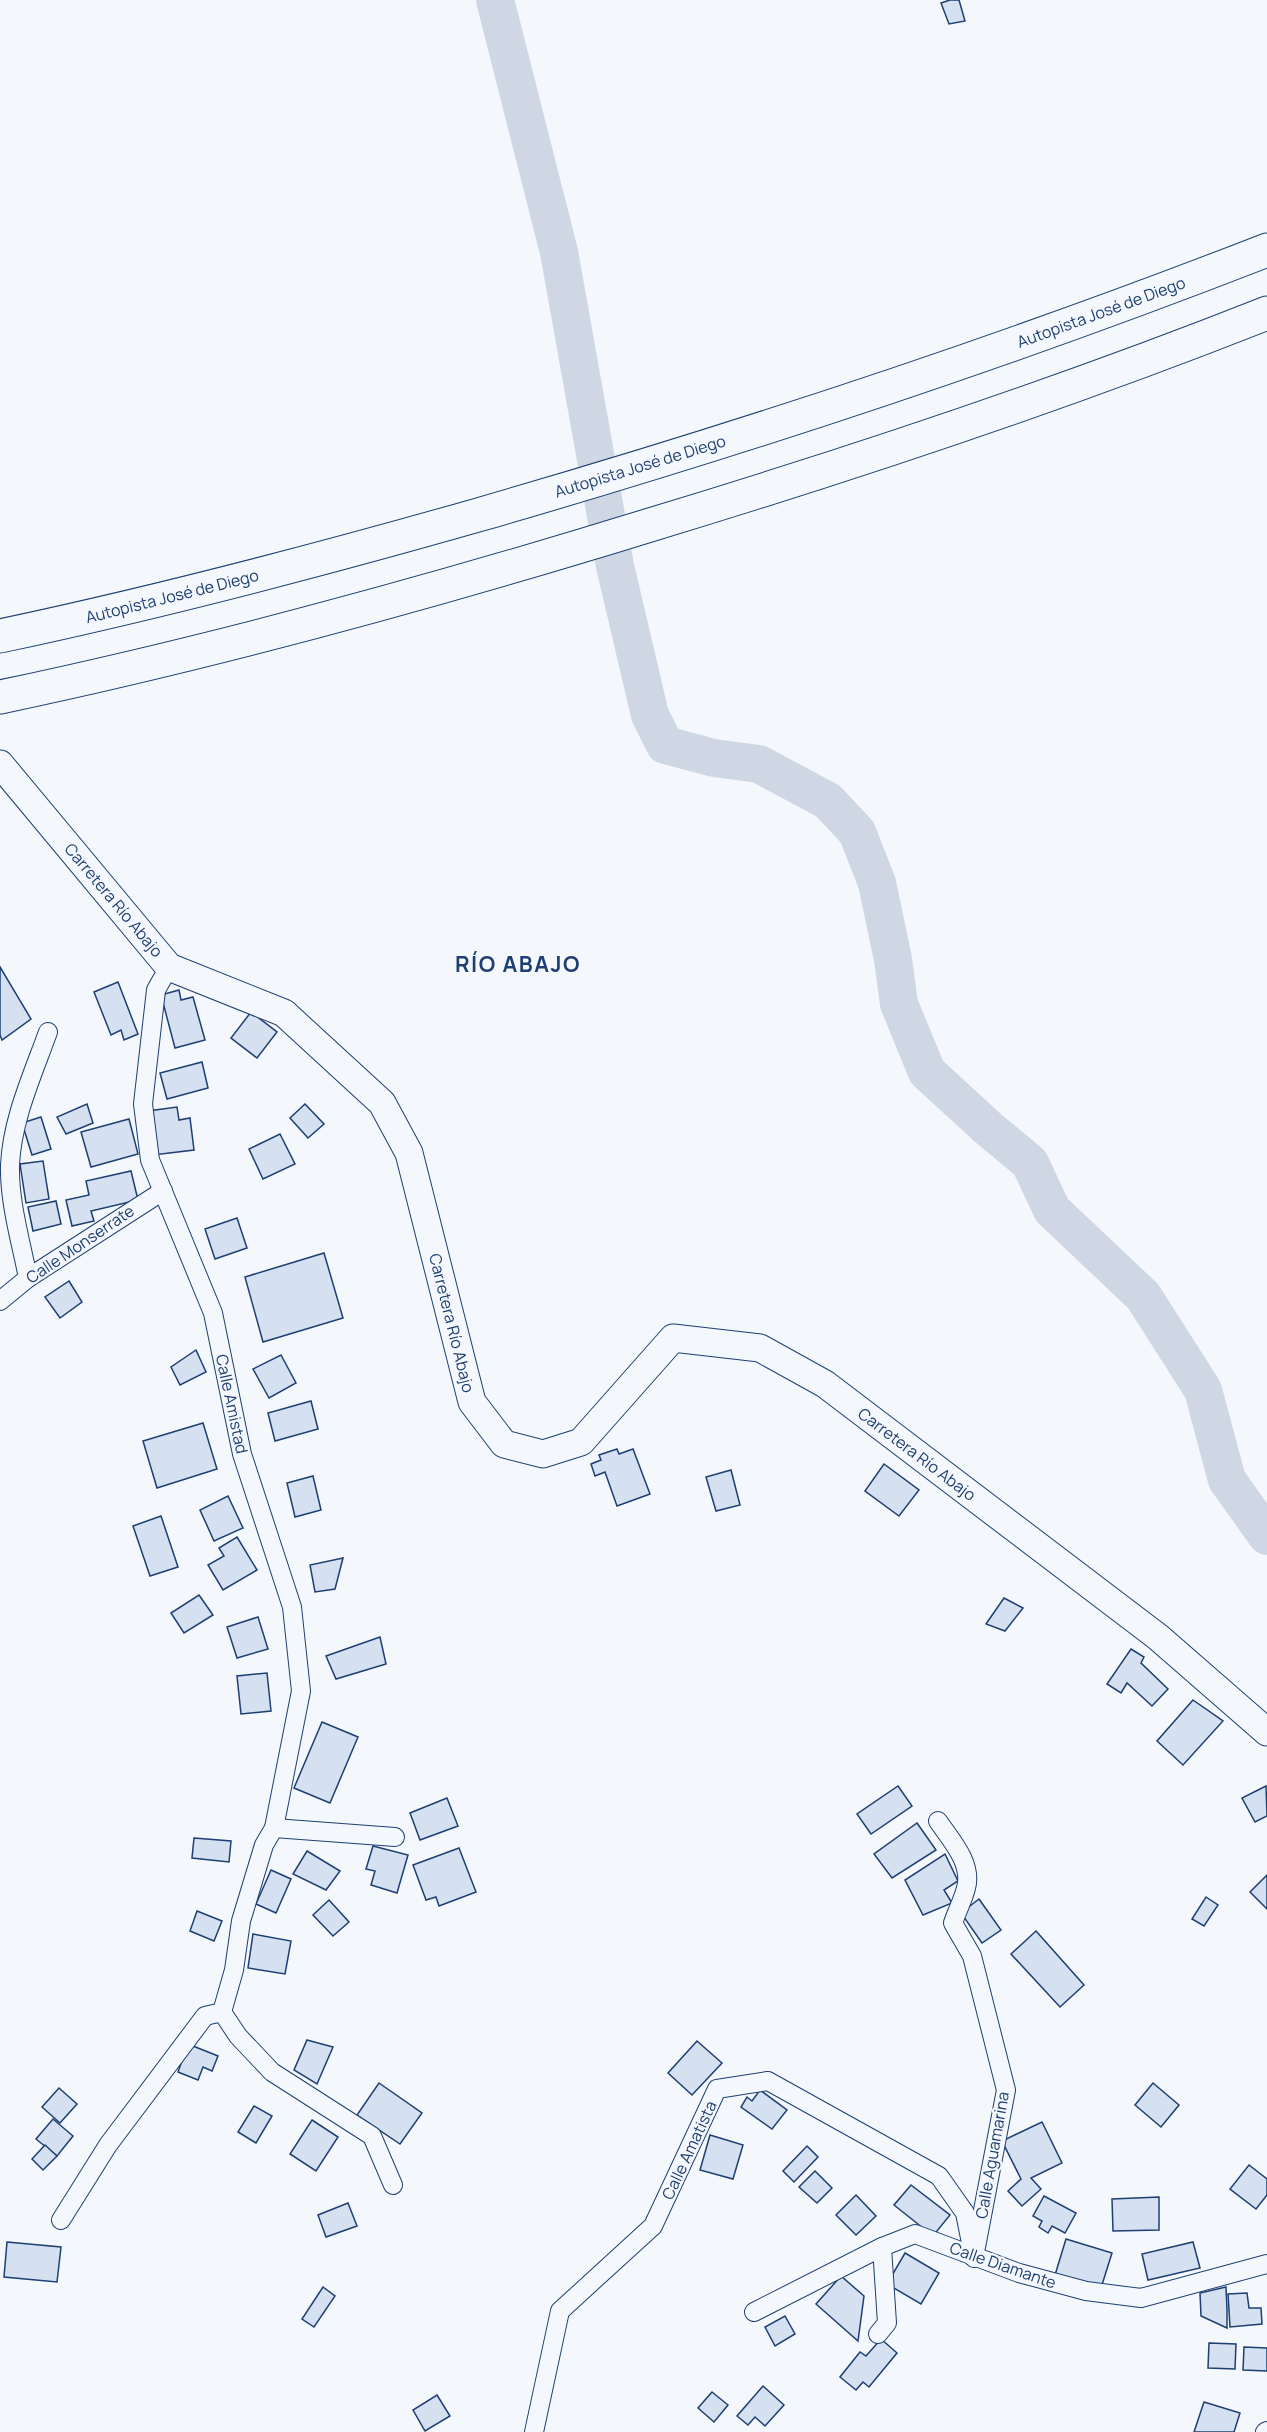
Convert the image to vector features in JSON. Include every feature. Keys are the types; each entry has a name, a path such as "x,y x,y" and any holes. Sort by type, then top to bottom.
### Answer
{"highway":[{"name":"Autopista José de Diego","path":"0,636 298,565 602,479 765,428 996,351 1257,254"},
{"path":"0,697 63,684 418,594 573,549 759,492 965,424 1264,314"}],"street":[{"name":"Carretera Río Abajo","path":"0,764 169,967 284,1013 382,1103 408,1153 472,1402 504,1444 543,1454 581,1442 674,1338 760,1348 825,1384 1149,1630 1267,1732"},
{"name":"Calle Amistad","path":"169,967 156,990 143,1104 150,1160 213,1313 242,1454 292,1607 301,1691 274,1828 264,1845 241,1921 234,1970 222,2012"},
{"path":"28,1278 15,1215 10,1164 17,1121 48,1032"},
{"name":"Calle Monserrate","path":"0,1301 28,1278 163,1191"},
{"name":"Calle Aguamarina","path":"938,1821 961,1855 966,1869 967,1886 953,1923 972,1956 1006,2090 974,2258"},
{"path":"274,1828 395,1837"},
{"path":"61,2220 108,2145 205,2016 222,2012 238,2036 272,2072 372,2136 393,2185"},
{"name":"Calle Amatista","path":"534,2432 560,2311 653,2226 717,2089 768,2082 939,2176 965,2213 974,2258"},
{"name":"Calle Diamante","path":"754,2312 882,2247 915,2234 1019,2273 1086,2291 1141,2298 1267,2264"},
{"path":"878,2334 887,2323 882,2247"}],"building":[{"path":"959,0 965,21 949,24 941,3"},
{"path":"0,967 31,1019 2,1040 0,1035"},
{"path":"118,982 138,1034 124,1040 121,1030 111,1035 94,992"},
{"path":"179,990 181,1000 193,997 205,1040 175,1048 161,995"},
{"path":"251,1012 277,1032 257,1058 231,1038"},
{"path":"202,1062 208,1088 167,1099 160,1073"},
{"path":"87,1104 93,1123 66,1134 57,1117"},
{"path":"305,1104 324,1124 308,1138 290,1118"},
{"path":"177,1107 179,1120 190,1118 194,1150 153,1155 148,1111"},
{"path":"41,1117 51,1149 32,1155 22,1123"},
{"path":"129,1119 138,1154 91,1167 81,1132"},
{"path":"280,1134 295,1164 263,1179 249,1149"},
{"path":"43,1161 49,1199 26,1203 20,1164"},
{"path":"131,1171 138,1200 91,1211 94,1221 72,1226 66,1200 89,1195 86,1181"},
{"path":"56,1201 61,1224 33,1231 28,1207"},
{"path":"237,1218 247,1248 215,1259 205,1229"},
{"path":"324,1253 343,1318 263,1342 245,1277"},
{"path":"69,1281 82,1302 60,1318 45,1297"},
{"path":"196,1350 206,1372 180,1385 171,1367"},
{"path":"281,1355 296,1383 269,1398 253,1369"},
{"path":"311,1401 318,1429 275,1441 268,1413"},
{"path":"203,1423 217,1469 157,1488 143,1441"},
{"path":"617,1449 619,1454 633,1449 650,1494 617,1506 605,1472 595,1476 591,1464 601,1460 599,1455"},
{"path":"884,1464 919,1490 899,1516 865,1491"},
{"path":"731,1470 740,1505 716,1511 706,1477"},
{"path":"313,1476 321,1510 295,1517 287,1483"},
{"path":"228,1496 243,1528 214,1541 200,1510"},
{"path":"161,1516 178,1567 150,1576 133,1526"},
{"path":"237,1537 257,1570 223,1590 208,1565 224,1556 219,1548"},
{"path":"343,1558 335,1589 315,1592 310,1565"},
{"path":"199,1595 213,1615 184,1633 171,1613"},
{"path":"1004,1598 1023,1608 1005,1631 986,1624"},
{"path":"258,1617 268,1649 237,1658 227,1627"},
{"path":"380,1637 386,1664 336,1679 326,1656"},
{"path":"1131,1649 1144,1657 1141,1663 1168,1689 1152,1706 1127,1683 1121,1693 1107,1684"},
{"path":"267,1673 271,1711 241,1714 237,1676"},
{"path":"1193,1700 1223,1721 1183,1765 1157,1741"},
{"path":"322,1722 358,1737 330,1803 294,1788"},
{"path":"898,1786 912,1806 871,1834 857,1814"},
{"path":"1266,1786 1267,1816 1255,1822 1242,1798"},
{"path":"447,1798 458,1826 420,1840 410,1813"},
{"path":"917,1823 936,1850 892,1878 874,1854"},
{"path":"194,1838 231,1841 229,1862 192,1858"},
{"path":"373,1846 408,1855 397,1893 371,1885 375,1871 366,1869"},
{"path":"459,1848 476,1892 439,1906 436,1897 426,1900 413,1865"},
{"path":"307,1851 340,1871 326,1890 293,1874"},
{"path":"945,1854 958,1881 944,1890 952,1903 923,1915 905,1880"},
{"path":"271,1870 291,1879 276,1913 256,1904"},
{"path":"1267,1875 1267,1909 1250,1892"},
{"path":"1206,1897 1218,1905 1204,1926 1192,1919"},
{"path":"979,1899 1001,1930 982,1943 961,1913"},
{"path":"329,1900 349,1922 333,1936 313,1915"},
{"path":"197,1911 222,1921 214,1941 190,1931"},
{"path":"1036,1931 1084,1985 1060,2007 1011,1954"},
{"path":"253,1934 291,1941 285,1974 248,1968"},
{"path":"307,2040 333,2047 317,2084 294,2070"},
{"path":"697,2041 722,2063 692,2095 668,2073"},
{"path":"188,2044 218,2056 212,2071 203,2067 198,2080 178,2072"},
{"path":"379,2083 422,2113 400,2144 357,2115"},
{"path":"1153,2083 1179,2105 1161,2127 1135,2105"},
{"path":"59,2088 77,2104 60,2123 42,2107"},
{"path":"760,2090 787,2110 772,2129 741,2107 747,2097 752,2101"},
{"path":"254,2106 272,2116 256,2143 238,2132"},
{"path":"53,2119 73,2136 57,2156 36,2139"},
{"path":"312,2120 338,2137 316,2171 290,2154"},
{"path":"1042,2122 1062,2163 1031,2178 1041,2189 1022,2206 1008,2191 1021,2179 1002,2141"},
{"path":"710,2135 743,2145 733,2179 700,2170"},
{"path":"45,2145 57,2156 43,2170 32,2159"},
{"path":"807,2146 818,2157 794,2182 783,2171"},
{"path":"1249,2165 1267,2179 1267,2195 1256,2209 1230,2189"},
{"path":"815,2171 832,2188 817,2203 799,2187"},
{"path":"911,2185 950,2215 933,2236 894,2205"},
{"path":"856,2195 876,2216 856,2235 836,2215"},
{"path":"1044,2196 1076,2213 1065,2233 1052,2226 1048,2233 1039,2227 1042,2221 1033,2216"},
{"path":"1159,2197 1159,2230 1113,2231 1112,2199"},
{"path":"348,2203 357,2226 326,2237 318,2215"},
{"path":"1066,2239 1112,2253 1101,2288 1055,2275"},
{"path":"7,2242 61,2247 57,2282 4,2277"},
{"path":"1193,2242 1200,2268 1148,2280 1142,2254"},
{"path":"905,2253 939,2273 921,2304 887,2284"},
{"path":"841,2276 864,2296 858,2341 816,2304"},
{"path":"323,2287 335,2296 314,2327 302,2319"},
{"path":"1226,2287 1227,2328 1201,2316 1200,2293"},
{"path":"1247,2293 1249,2308 1261,2308 1262,2324 1230,2327 1228,2294"},
{"path":"785,2316 795,2334 775,2346 765,2327"},
{"path":"881,2339 897,2353 869,2387 863,2382 856,2390 840,2377 860,2352 866,2356"},
{"path":"1209,2343 1236,2344 1235,2369 1208,2368"},
{"path":"1244,2347 1267,2348 1267,2371 1243,2370"},
{"path":"763,2386 784,2405 765,2426 755,2417 748,2425 737,2416"},
{"path":"712,2392 728,2405 714,2422 698,2408"},
{"path":"437,2395 450,2416 425,2431 413,2410"},
{"path":"1204,2402 1240,2413 1234,2432 1194,2432"}],"waterway":[{"path":"495,0 559,252 615,566 650,715 665,745 714,758 759,764 828,801 857,832 877,883 893,959 899,1004 927,1072 1030,1163 1052,1210 1143,1296 1203,1390 1227,1480 1267,1536"}],"district":[{"name":"RÍO ABAJO","path":"518,964"}]}
